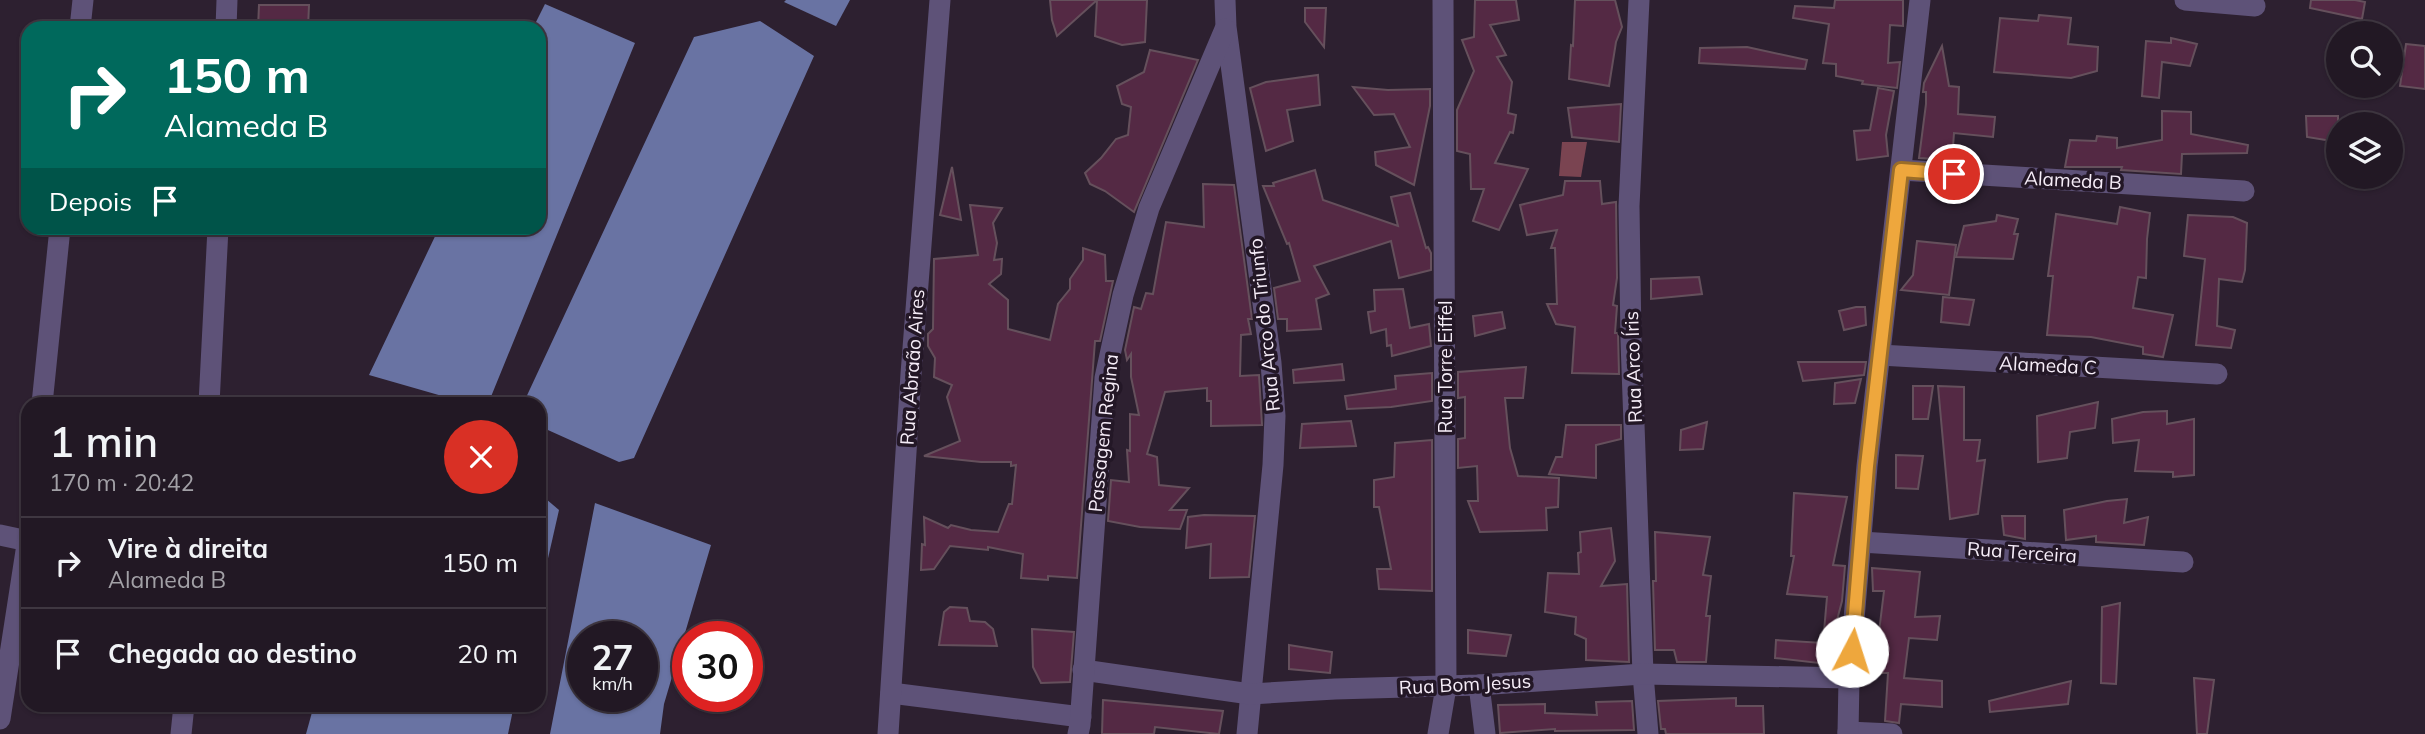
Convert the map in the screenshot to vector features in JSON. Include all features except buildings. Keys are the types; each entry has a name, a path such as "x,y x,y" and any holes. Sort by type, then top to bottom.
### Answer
{"street":[{"path":"81,21 83,0"},
{"path":"226,21 227,0"},
{"name":"Rua Abraão Aires","path":"888,734 911,374 940,0"},
{"name":"Rua Arco do Triunfo","path":"1225,0 1226,27 1271,363 1275,416 1273,466 1247,734"},
{"name":"Rua Torre Eiffel","path":"1438,734 1446,687 1443,0"},
{"name":"Rua Arco Íris","path":"1639,0 1629,206 1631,341 1643,674 1648,734"},
{"path":"1892,734 1848,733 1849,678 1867,466 1920,0"},
{"path":"2185,0 2255,6"},
{"name":"Passagem Regina","path":"1079,725 1105,377 1123,295 1149,208 1226,27"},
{"name":"Alameda B","path":"1901,170 2244,191"},
{"path":"43,397 59,235"},
{"path":"209,397 218,235"},
{"name":"Alameda C","path":"1881,355 2217,374"},
{"path":"0,535 21,539"},
{"name":"Rua Terceira","path":"1861,541 2183,562"},
{"path":"0,719 21,585"},
{"name":"Rua Bom Jesus","path":"1083,670 1250,694 1446,687 1643,674 1849,678"},
{"path":"1479,685 1485,734"},
{"path":"891,693 1079,725"},
{"path":"181,734 183,712"}],"shaded area":[{"path":"1562,142 1587,142 1581,177 1559,176"}],"water":[{"path":"850,0 836,26 784,2"},
{"path":"545,4 635,43 491,397 446,397 369,375 436,235 546,235 546,21 536,21"},
{"path":"760,21 814,56 634,458 619,462 546,429 546,397 526,397 694,37"},
{"path":"546,499 559,510 546,567"},
{"path":"595,503 711,545 689,621 672,621 672,677 664,704 660,734 550,734 567,647 567,712 658,712 658,621 572,621"},
{"path":"312,712 513,712 508,734 306,734"}],"route":[{"path":"1852,651 1867,466 1901,170 1954,174"}]}
